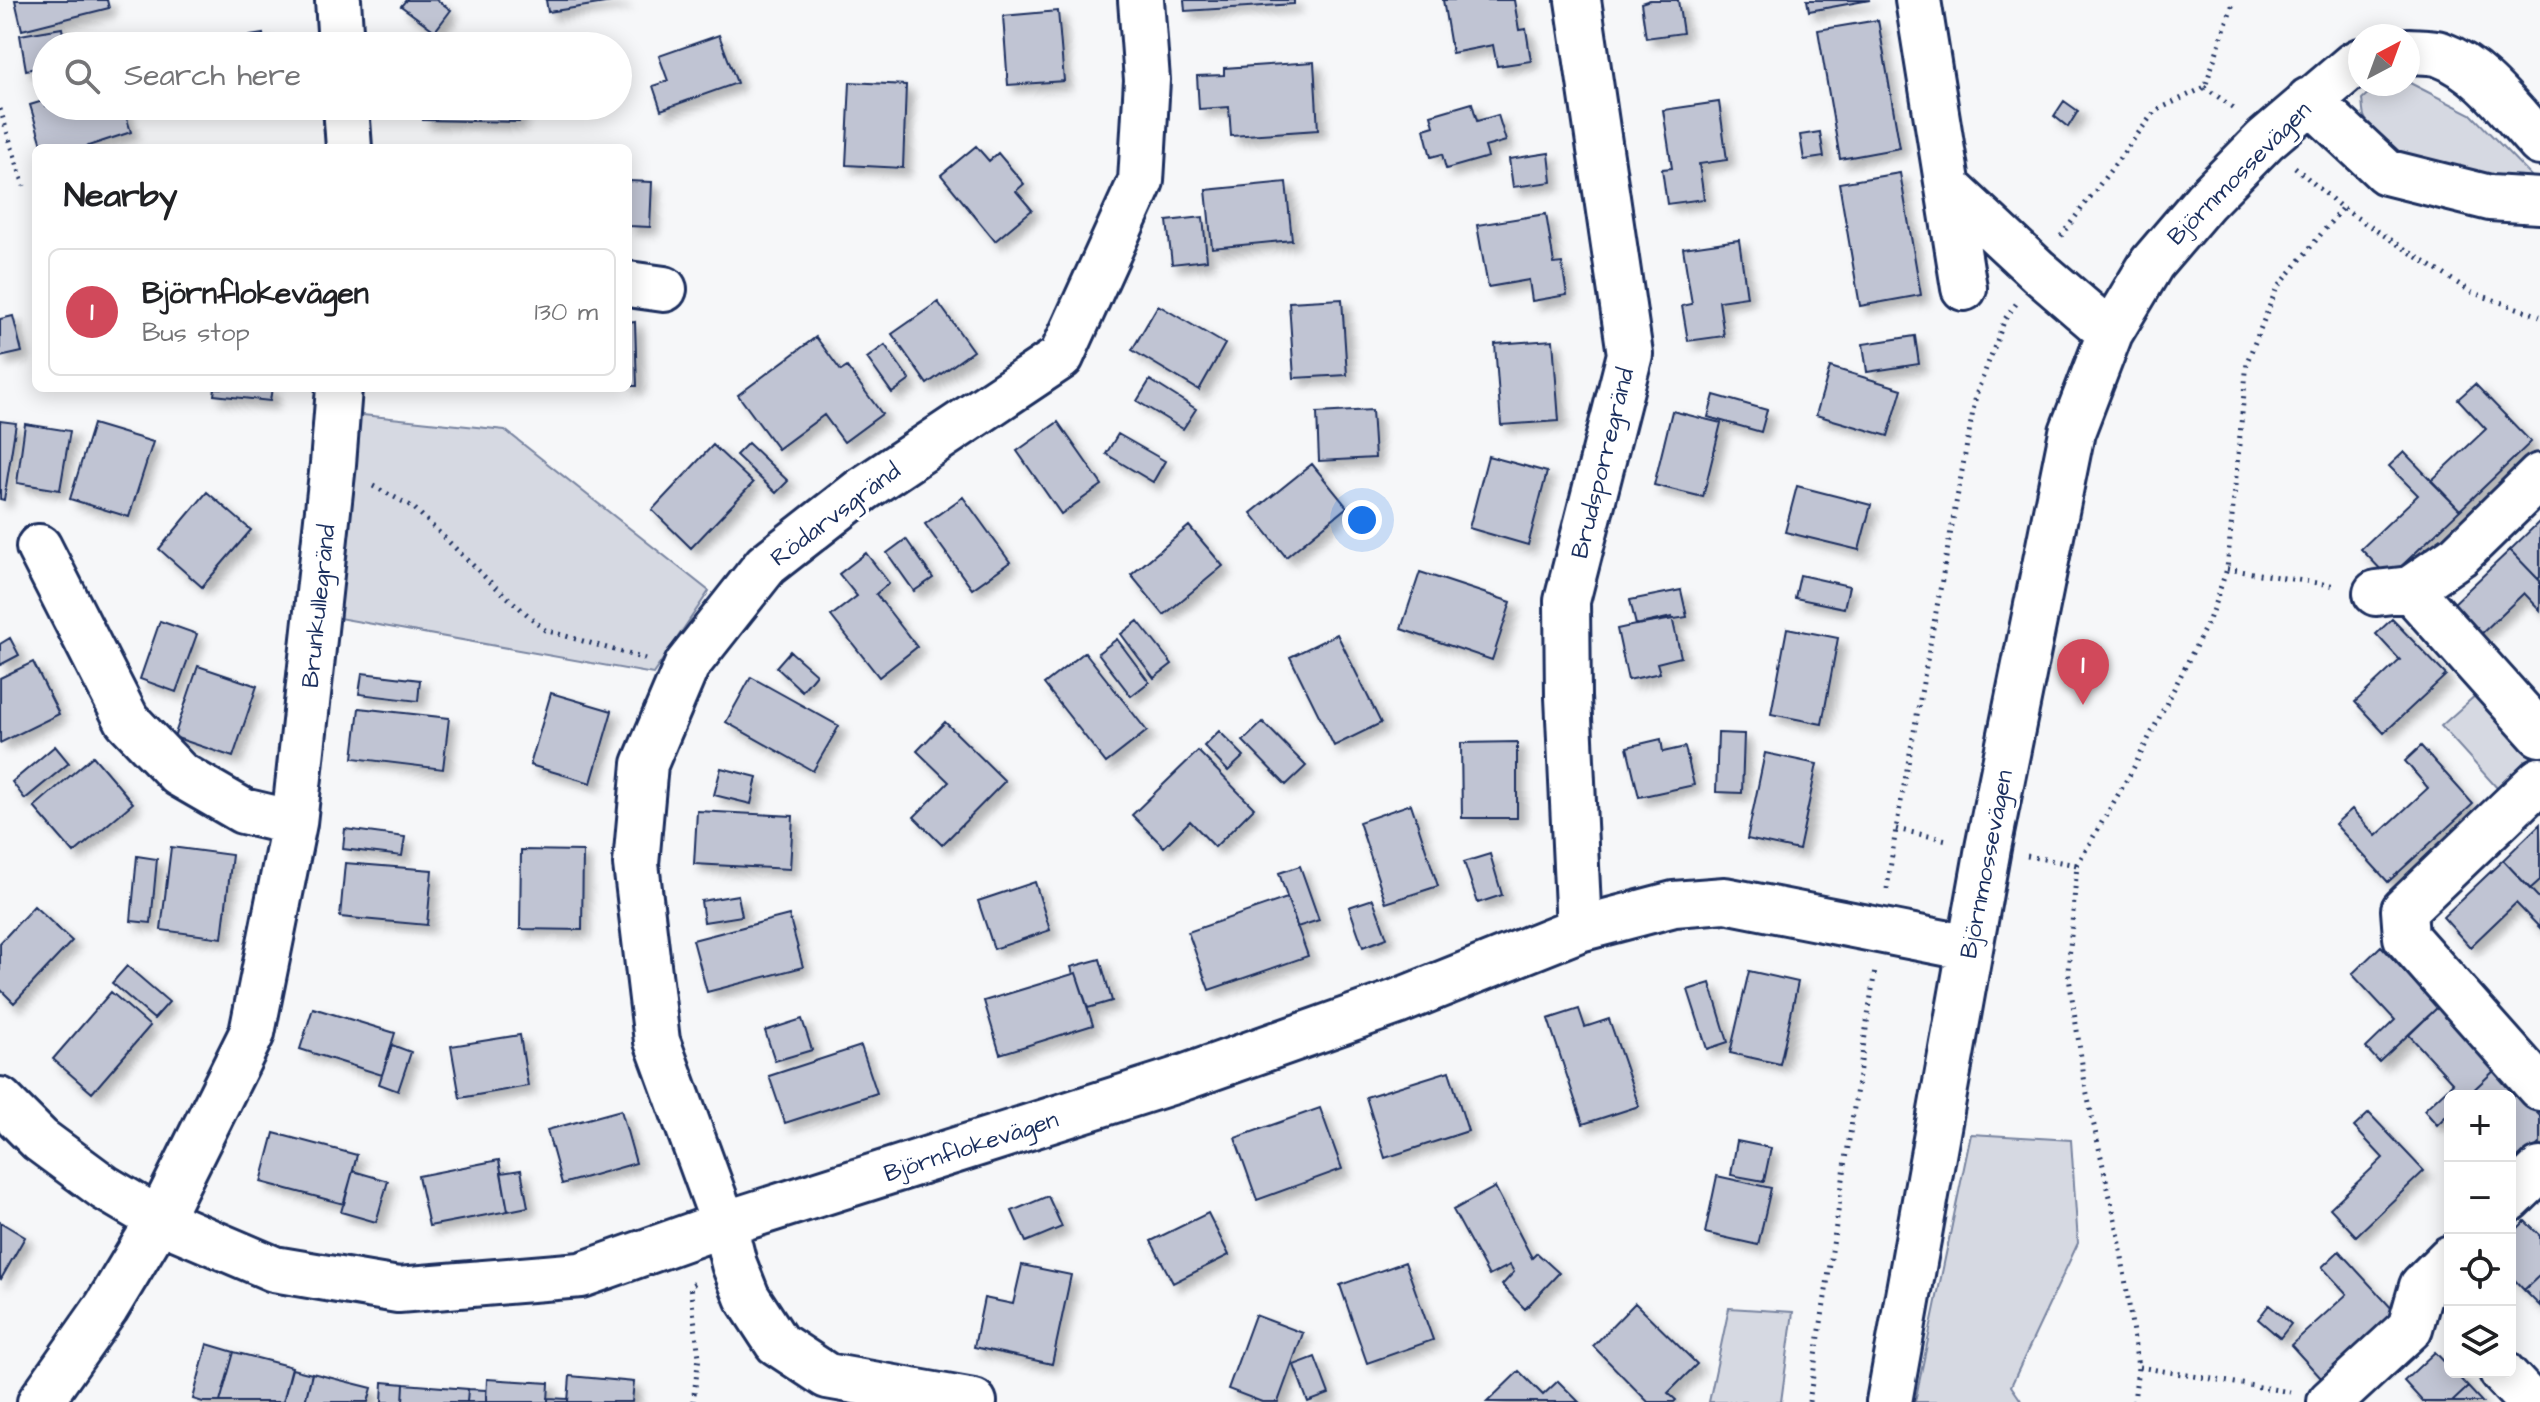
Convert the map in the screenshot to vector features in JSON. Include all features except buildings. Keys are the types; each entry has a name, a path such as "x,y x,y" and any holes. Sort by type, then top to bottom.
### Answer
{"street":[{"path":"338,0 340,32"},
{"name":"Rödarvsgränd","path":"974,1402 827,1376 777,1343 747,1297 657,1041 636,864 645,764 687,665 766,565 862,490 1061,357 1141,181 1147,80 1141,0"},
{"name":"Brudsporregränd","path":"1578,0 1630,354 1567,601 1568,697 1579,929"},
{"path":"1918,0 1964,288"},
{"path":"2420,52 2438,53 2483,82 2540,143"},
{"name":"Björnmossevägen","path":"1889,1402 1988,848 2072,432 2110,333 2152,263 2205,201 2265,140 2348,69"},
{"path":"2309,100 2386,172 2490,198 2540,201"},
{"path":"347,120 349,144"},
{"path":"1948,187 2110,333"},
{"name":"Brunkullegränd","path":"40,1402 106,1308 159,1220 252,1033 294,823 339,392"},
{"path":"2540,476 2459,555 2393,591 2540,734"},
{"path":"39,547 127,720 179,774 243,811 294,823"},
{"path":"2540,780 2404,910 2406,937 2540,1088"},
{"name":"Björnflokevägen","path":"0,1100 40,1140 105,1188 159,1220 274,1269 398,1290 581,1275 729,1244 1397,1002 1579,929 1674,904 1725,900 1970,948"},
{"path":"2311,1397 2410,1328 2441,1287"},
{"path":"2508,1378 2530,1402"}],"path":[{"path":"1809,1402 1896,829 1976,395 2005,319 2047,255 2155,111 2205,87 2234,0"},
{"path":"2205,87 2245,116 2265,140 2342,208 2471,292 2540,316"},
{"path":"0,109 24,186"},
{"path":"2134,1402 2138,1367 2119,1237 2086,1090 2068,971 2077,865 2133,769 2209,620 2227,569 2247,362 2276,290 2342,208"},
{"path":"333,464 413,507 545,630 651,661 687,665"},
{"path":"2227,569 2393,591"},
{"path":"693,1402 699,1357 690,1286 729,1244"},
{"path":"2138,1367 2311,1397"}],"shaded area":[{"path":"2420,88 2471,114 2537,182 2441,166 2394,149 2376,135 2364,116 2362,99 2365,96 2420,96"},
{"path":"353,414 505,430 709,591 653,674 333,617"},
{"path":"2477,694 2533,757 2498,789 2441,726"},
{"path":"1971,1134 2071,1140 2078,1243 2011,1386 2022,1402 1915,1402"},
{"path":"1729,1308 1793,1312 1781,1402 1709,1402"}],"place":[{"name":"Björnflokevägen","path":"2083,705"}]}
